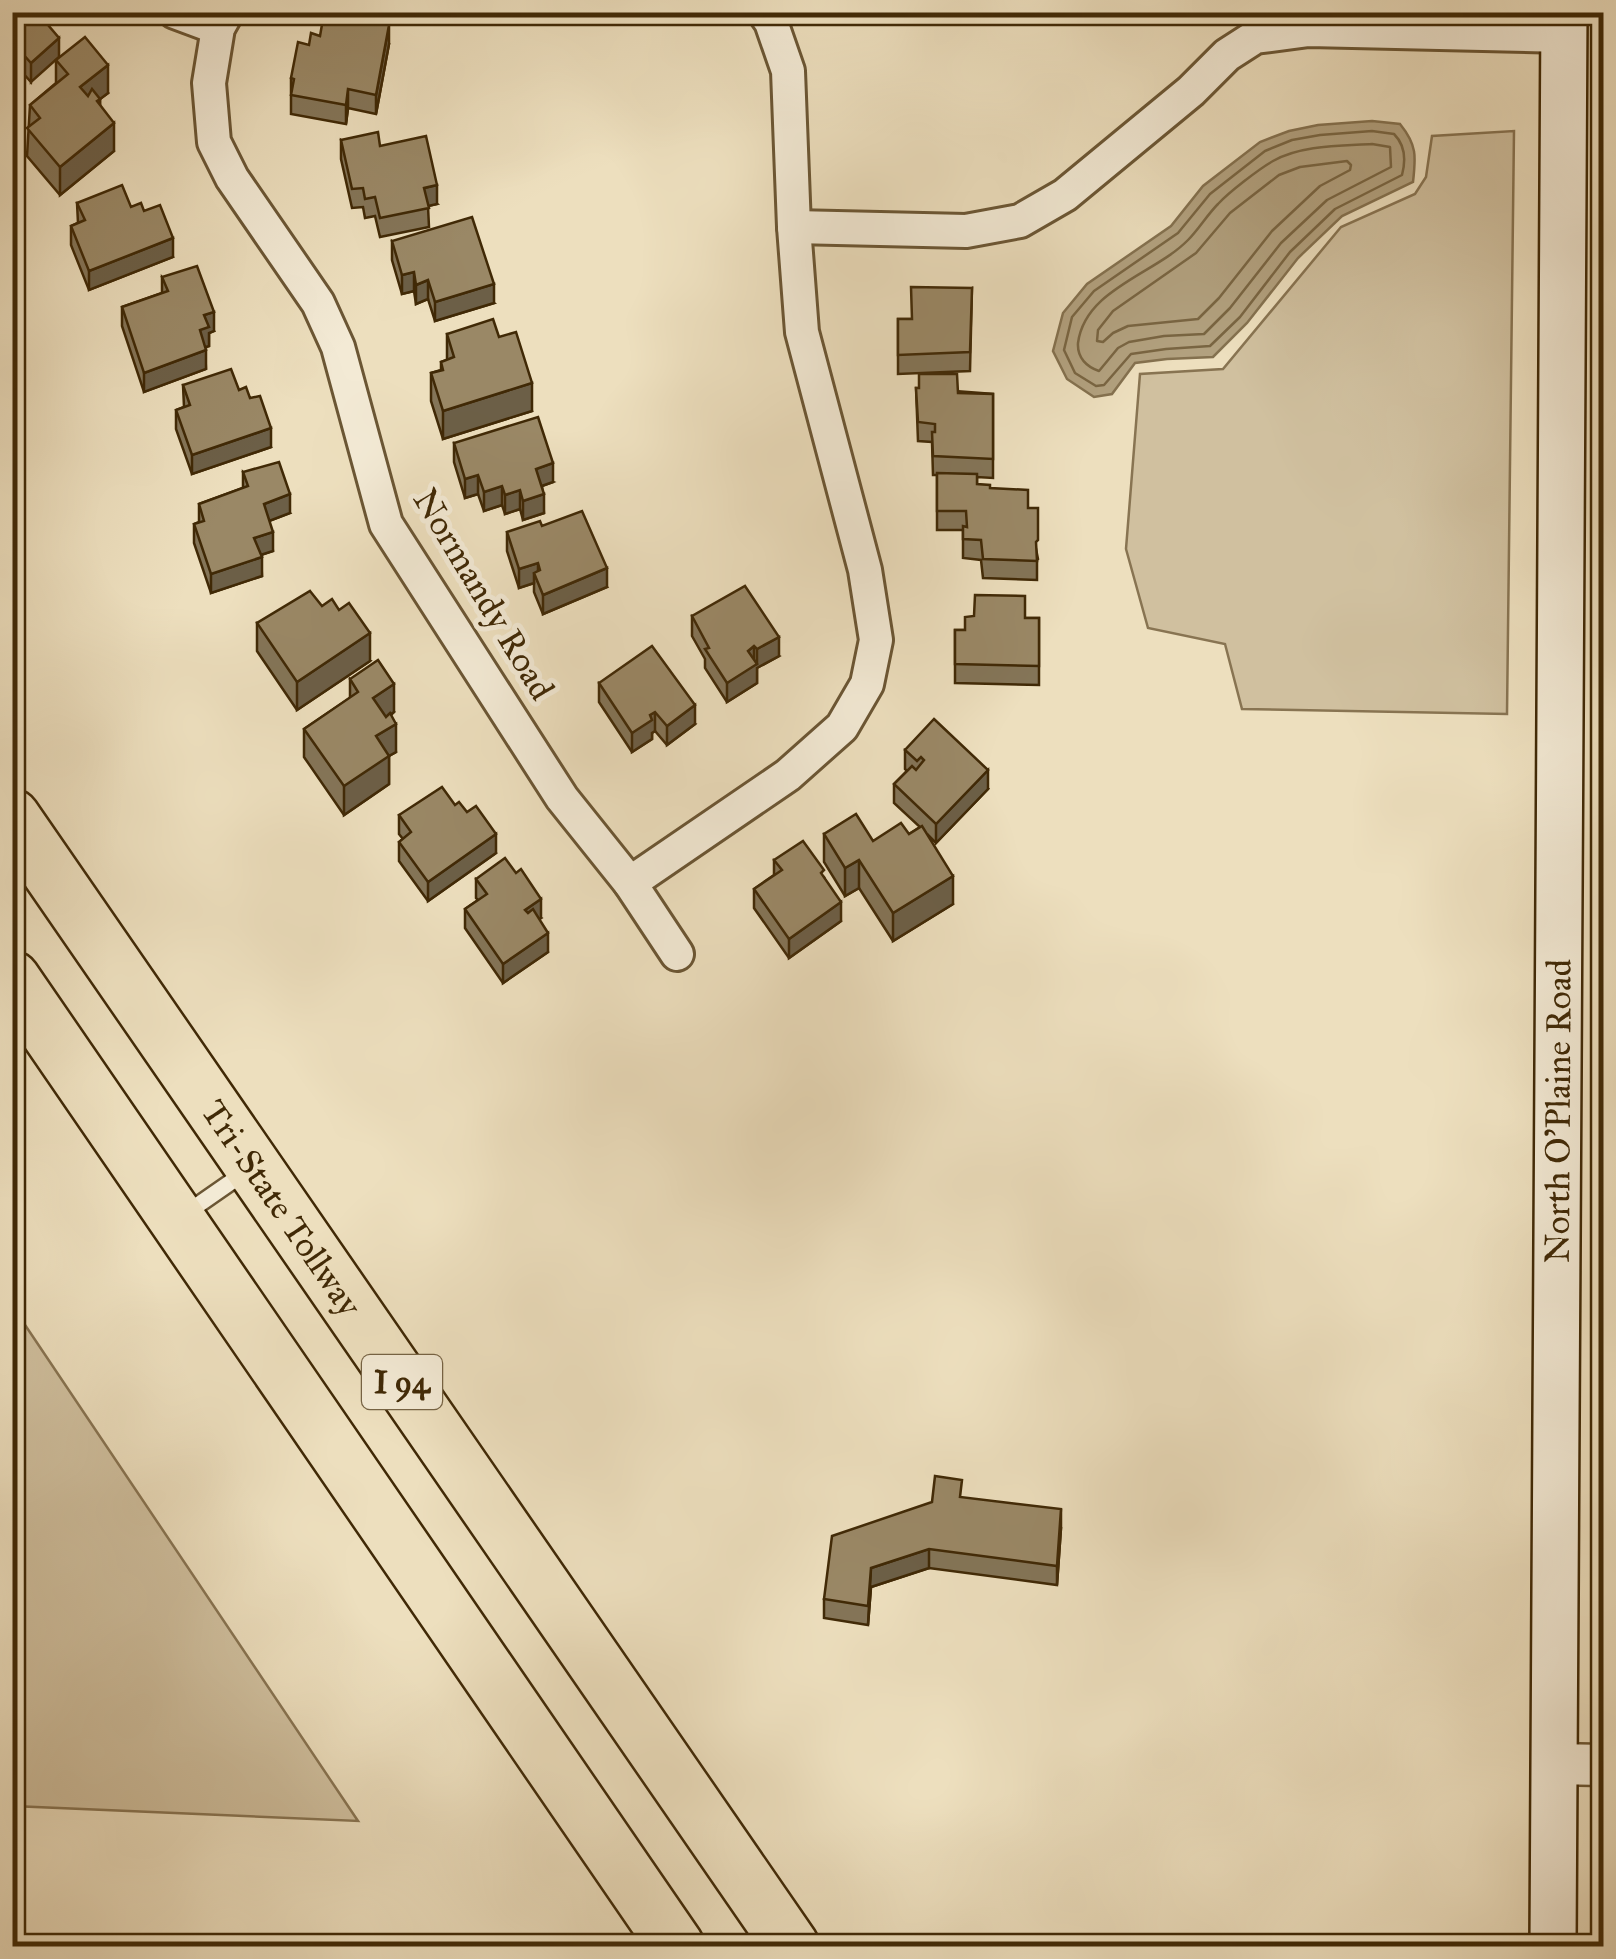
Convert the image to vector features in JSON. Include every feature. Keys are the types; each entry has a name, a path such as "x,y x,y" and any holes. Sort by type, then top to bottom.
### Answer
{"highway":[{"name":"Tri-State Tollway","path":"12,817 791,1946"},
{"name":"I 94","path":"12,979 676,1946"}],"main road":[{"name":"North O'Plaine Road","path":"1553,1946 1564,24"}],"street":[{"path":"175,12 222,20"},
{"path":"630,883 788,776 842,727 867,684 876,640 864,570 802,332 788,71 772,22 764,12"},
{"name":"Normandy Road","path":"222,20 209,83 214,142 232,178 318,303 338,346 386,524 562,798 630,883 677,954"},
{"path":"794,227 966,231 1020,221 1065,194 1191,92 1227,55 1249,25 1309,30 1564,24"},
{"path":"1554,1764 1604,1764"}],"lane":[{"path":"177,1219 254,1166"}],"shaded area":[{"path":"1514,131 1507,714 1242,709 1225,644 1148,628 1126,549 1140,374 1223,369 1341,227 1415,194 1426,177 1432,136"},
{"path":"13,1307 358,1821 13,1806"}],"water":[{"path":"1372,121 1400,124 1406,131 1414,151 1413,182 1342,216 1298,258 1247,323 1213,357 1135,363 1112,394 1094,397 1067,379 1053,351 1063,313 1087,284 1171,226 1203,186 1260,142 1318,125"}],"building":[{"path":"12,12 37,12 59,38 31,63 21,52 12,59"},
{"path":"324,13 389,25 376,95 348,89 346,105 291,95 298,42 309,45 311,33 320,36"},
{"path":"85,37 108,65 80,87 88,96 92,89 114,123 60,167 27,128 40,118 30,105 68,74 56,60"},
{"path":"378,132 380,146 426,136 437,185 424,188 429,208 380,218 375,197 365,199 363,188 352,189 341,140"},
{"path":"122,185 131,207 141,203 144,211 160,205 173,238 89,271 71,226 85,220 77,203"},
{"path":"472,217 494,284 435,302 428,280 416,285 414,272 402,275 392,241"},
{"path":"197,266 214,312 204,315 209,327 200,330 206,350 144,373 122,307 168,291 162,277"},
{"path":"911,287 972,288 970,352 898,355 898,319 912,319"},
{"path":"493,319 499,337 516,332 532,383 443,411 431,373 443,370 441,362 454,357 447,334"},
{"path":"231,369 239,390 246,387 250,398 260,396 271,428 192,455 176,410 190,405 183,385"},
{"path":"919,374 957,374 958,393 993,394 993,459 933,456 935,424 918,422"},
{"path":"538,417 553,463 536,469 544,494 523,501 520,490 505,495 502,486 484,492 478,475 465,479 454,443"},
{"path":"279,462 290,494 264,504 273,532 254,538 262,557 211,574 194,524 204,521 199,504 248,486 243,472"},
{"path":"937,473 977,474 977,484 1028,490 1028,508 1038,508 1037,561 983,559 981,540 963,539 966,511 937,511"},
{"path":"582,511 607,568 543,595 534,573 540,570 538,563 519,569 507,532 540,521 542,526"},
{"path":"745,586 779,637 748,651 757,664 727,683 705,649 709,648 692,616"},
{"path":"310,591 322,606 332,599 339,610 349,603 370,633 297,682 257,623"},
{"path":"975,595 1025,596 1025,618 1039,618 1039,666 955,664 955,630 965,630 965,617 974,616"},
{"path":"652,646 695,705 667,726 655,712 650,715 652,720 632,733 599,683"},
{"path":"378,660 394,684 373,698 396,724 376,736 389,756 344,786 304,729 358,692 350,679"},
{"path":"934,719 988,770 936,824 894,784 924,760 921,757 917,761 905,750"},
{"path":"442,787 455,805 459,802 467,812 476,806 496,834 428,882 399,842 411,832 399,815"},
{"path":"856,814 873,841 901,823 909,834 922,826 953,876 893,913 859,860 845,868 824,834"},
{"path":"803,841 841,902 789,939 754,889 782,870 774,860"},
{"path":"505,858 516,873 521,869 541,899 525,910 528,913 533,909 548,933 503,964 465,909 487,894 476,879"},
{"path":"935,1476 962,1480 960,1497 1061,1509 1057,1566 929,1549 871,1568 868,1606 824,1599 832,1536 932,1502"}]}
